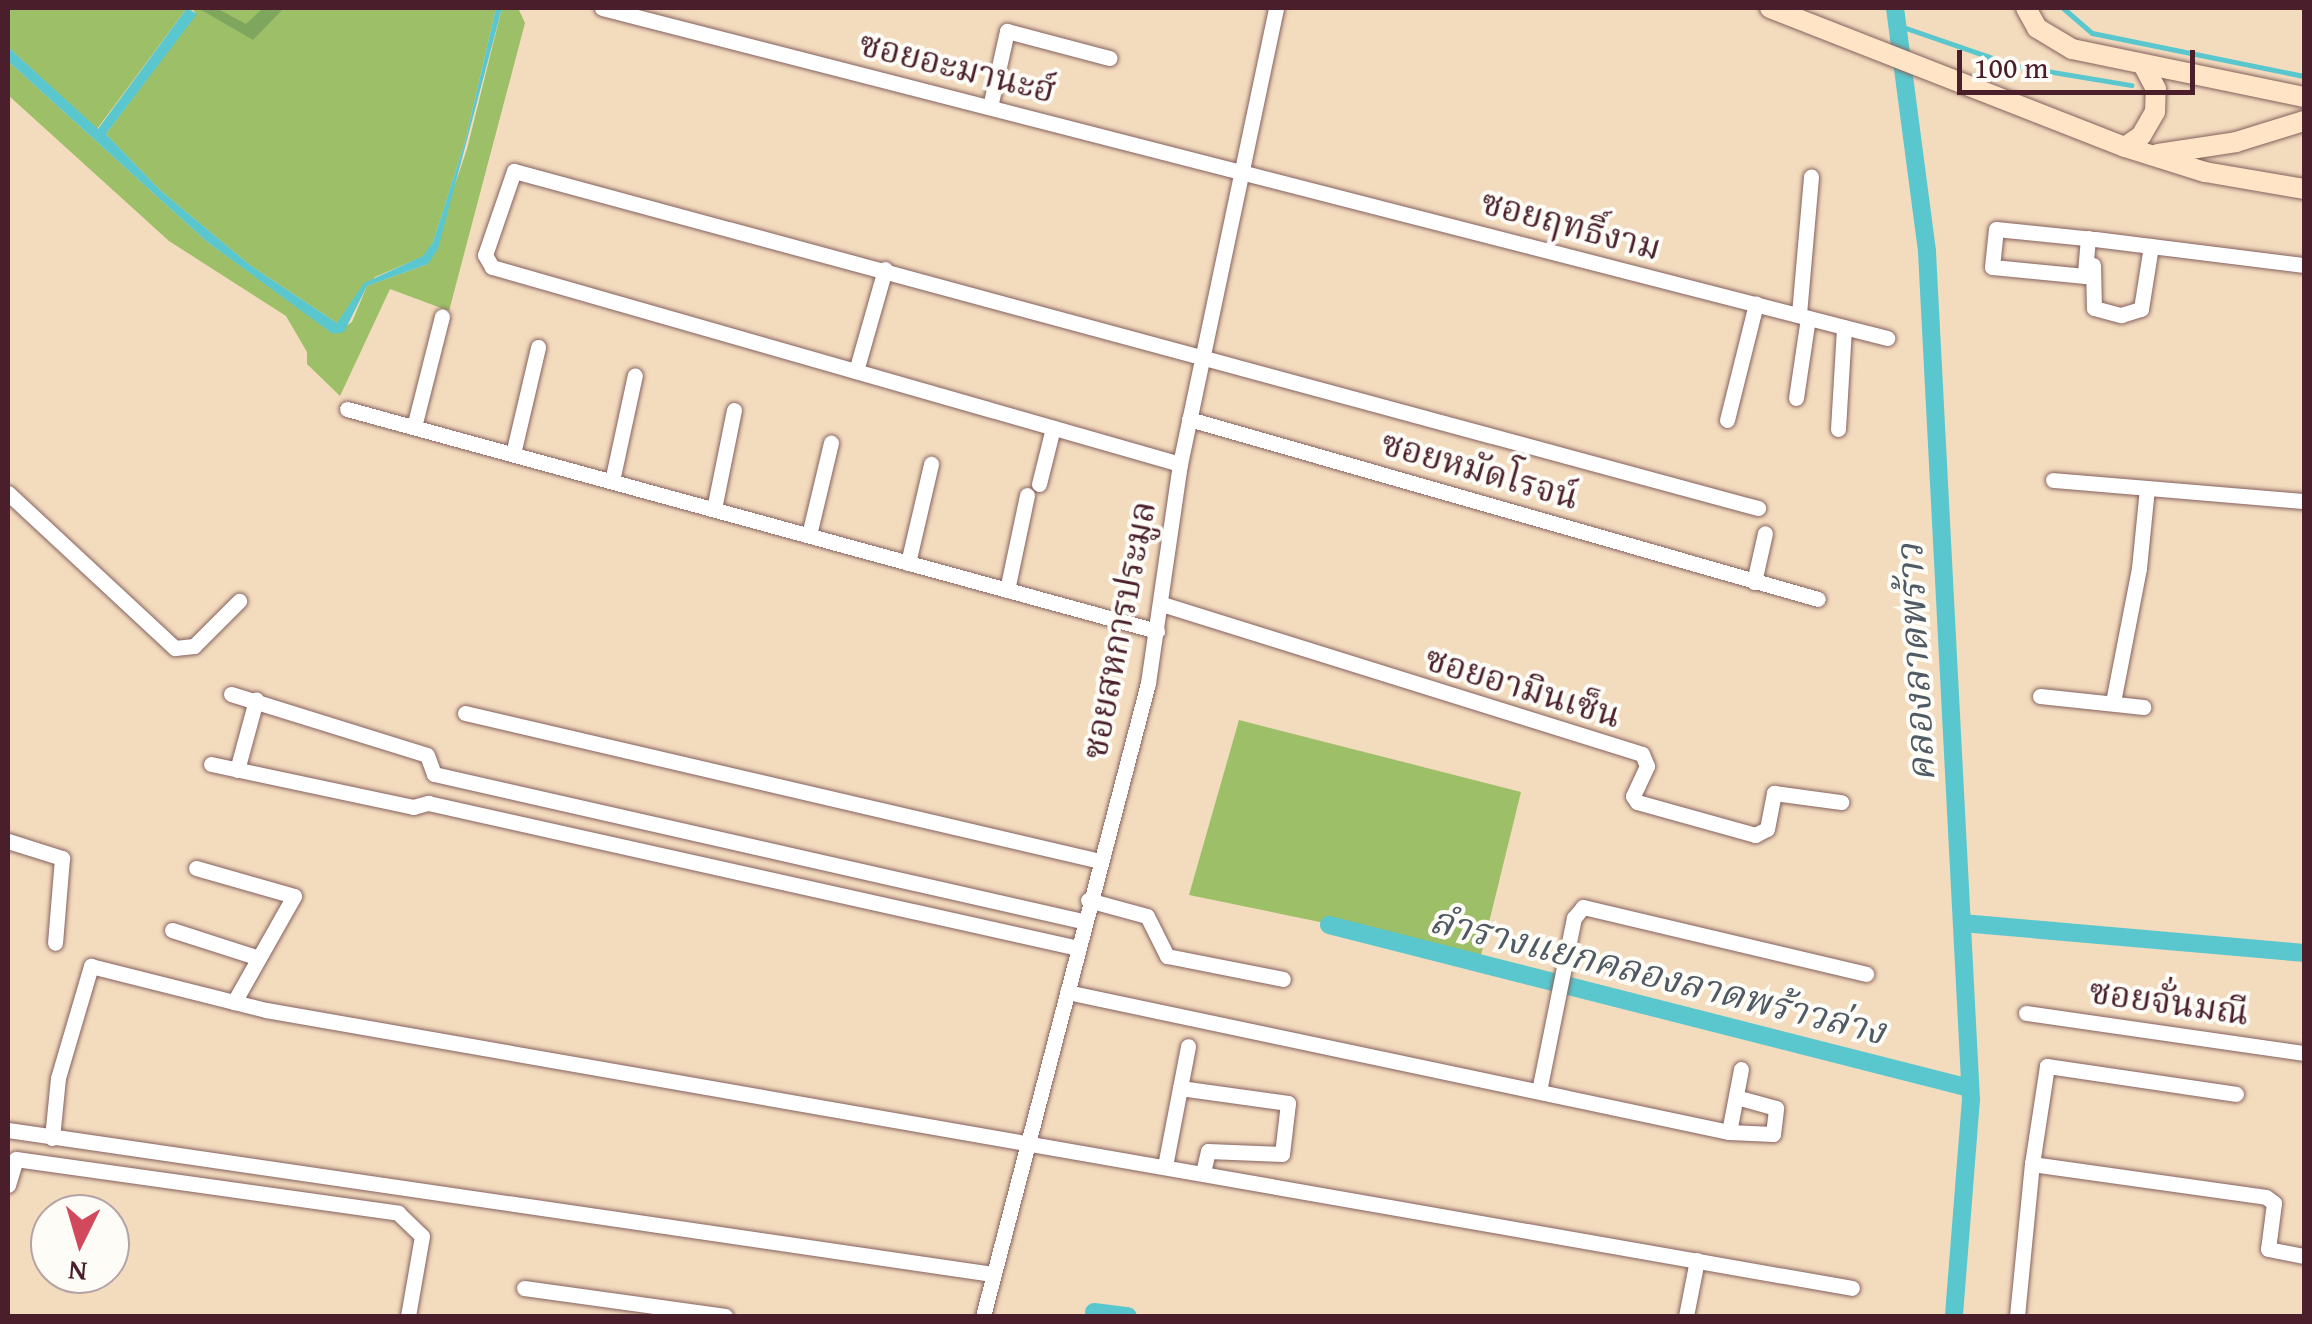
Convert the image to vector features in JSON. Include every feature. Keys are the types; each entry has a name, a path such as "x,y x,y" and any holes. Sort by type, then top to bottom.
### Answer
{"street":[{"name":"ซอยอะมานะฮ์","path":"602,8 1240,170"},
{"name":"ซอยสหการประมูล","path":"983,1316 1067,992 1074,947 1100,861 1158,631 1180,464 1276,8"},
{"path":"2026,8 2037,28 2061,43 2144,66 2304,97"},
{"path":"1777,10 2019,110 2126,147 2205,172 2304,188"},
{"path":"990,107 1008,31 1109,58"},
{"path":"2126,147 2141,136 2154,112 2156,89 2144,66"},
{"path":"2150,155 2236,142 2304,121"},
{"path":"1180,464 492,267 484,256 518,169 1758,508"},
{"name":"ซอยฤทธิ์งาม","path":"1240,170 1887,338"},
{"path":"1796,398 1811,177"},
{"path":"2092,238 2085,276 1992,268 1996,230 2092,238 2304,264"},
{"path":"2092,238 2094,308 2122,315 2141,309 2151,246"},
{"path":"856,371 885,268"},
{"path":"1727,420 1756,304"},
{"path":"414,427 442,316"},
{"path":"1838,429 1844,327"},
{"path":"513,454 538,347"},
{"path":"612,481 635,375"},
{"path":"347,408 1158,631"},
{"path":"714,509 734,410"},
{"name":"ซอยหมัดโรจน์","path":"1189,418 1818,598"},
{"path":"1007,590 1053,428"},
{"path":"809,535 831,443"},
{"path":"908,562 930,464"},
{"path":"2053,480 2304,501"},
{"path":"2113,702 2140,568 2146,488"},
{"path":"8,493 175,648 194,646 239,601"},
{"path":"1754,582 1765,534"},
{"name":"ซอยอามินเซ็น","path":"1162,604 1642,754 1647,766 1633,796 1637,802 1760,834 1767,830 1774,793 1841,802"},
{"path":"231,694 427,755 434,774 428,803"},
{"path":"2040,696 2144,706"},
{"path":"236,770 256,700"},
{"path":"465,713 1100,861"},
{"path":"211,764 412,807 428,803 631,846 1074,947"},
{"path":"434,774 1082,921"},
{"path":"631,846 634,819"},
{"path":"8,841 62,858 55,943"},
{"path":"196,868 294,896 234,1002"},
{"path":"855,895 860,870"},
{"path":"984,926 990,900"},
{"path":"1088,900 1148,916 1168,956 1283,979"},
{"path":"1538,1091 1574,918 1587,906 1866,974"},
{"path":"172,930 259,958"},
{"path":"52,1138 58,1078 92,966 234,1002 1852,1288"},
{"path":"1067,992 1729,1132 1774,1132 1776,1108 1736,1097"},
{"name":"ซอยจั่นมณี","path":"2026,1013 2304,1053"},
{"path":"1165,1166 1188,1046"},
{"path":"2017,1316 2032,1164 2047,1066 2236,1094"},
{"path":"1729,1132 1741,1069"},
{"path":"1180,1088 1288,1103 1282,1154 1210,1150 1203,1173"},
{"path":"8,1185 16,1159 15,1132 993,1274"},
{"path":"16,1159 398,1212 422,1236 408,1316"},
{"path":"2032,1164 2266,1197 2274,1203 2268,1249 2304,1256"},
{"path":"1686,1316 1697,1260"},
{"path":"524,1288 724,1316"}],"green space":[{"path":"8,8 187,8 97,129 8,47"},
{"path":"192,8 496,8 465,142 433,242 424,256 375,277 337,323 250,265 160,190 106,134 196,14"},
{"path":"198,8 216,8 246,24 263,8 284,8 253,40"},
{"path":"502,8 518,8 525,23 449,311 390,289 340,396 307,364 307,352 286,316 169,241 8,95 8,61 206,241 334,334 352,322 367,286 428,264 467,149"},
{"path":"1239,720 1521,792 1481,955 1189,895"}],"water":[{"path":"187,8 197,14 106,134 160,190 250,265 337,323 364,283 423,256 433,242 465,142 496,8 502,8 438,249 428,264 367,286 344,332 333,334 206,241 8,61 8,47 98,129"}],"waterway":[{"name":"คลองลาดพร้าว","path":"1895,8 1927,252 1971,1099 1954,1316"},
{"path":"2063,8 2092,33 2304,76"},
{"path":"1897,25 2016,66 2131,85"},
{"path":"1962,923 2304,953"},
{"name":"ลำรางแยกคลองลาดพร้าวล่าง","path":"1329,925 1970,1088"},
{"path":"1094,1312 1128,1316"}]}
